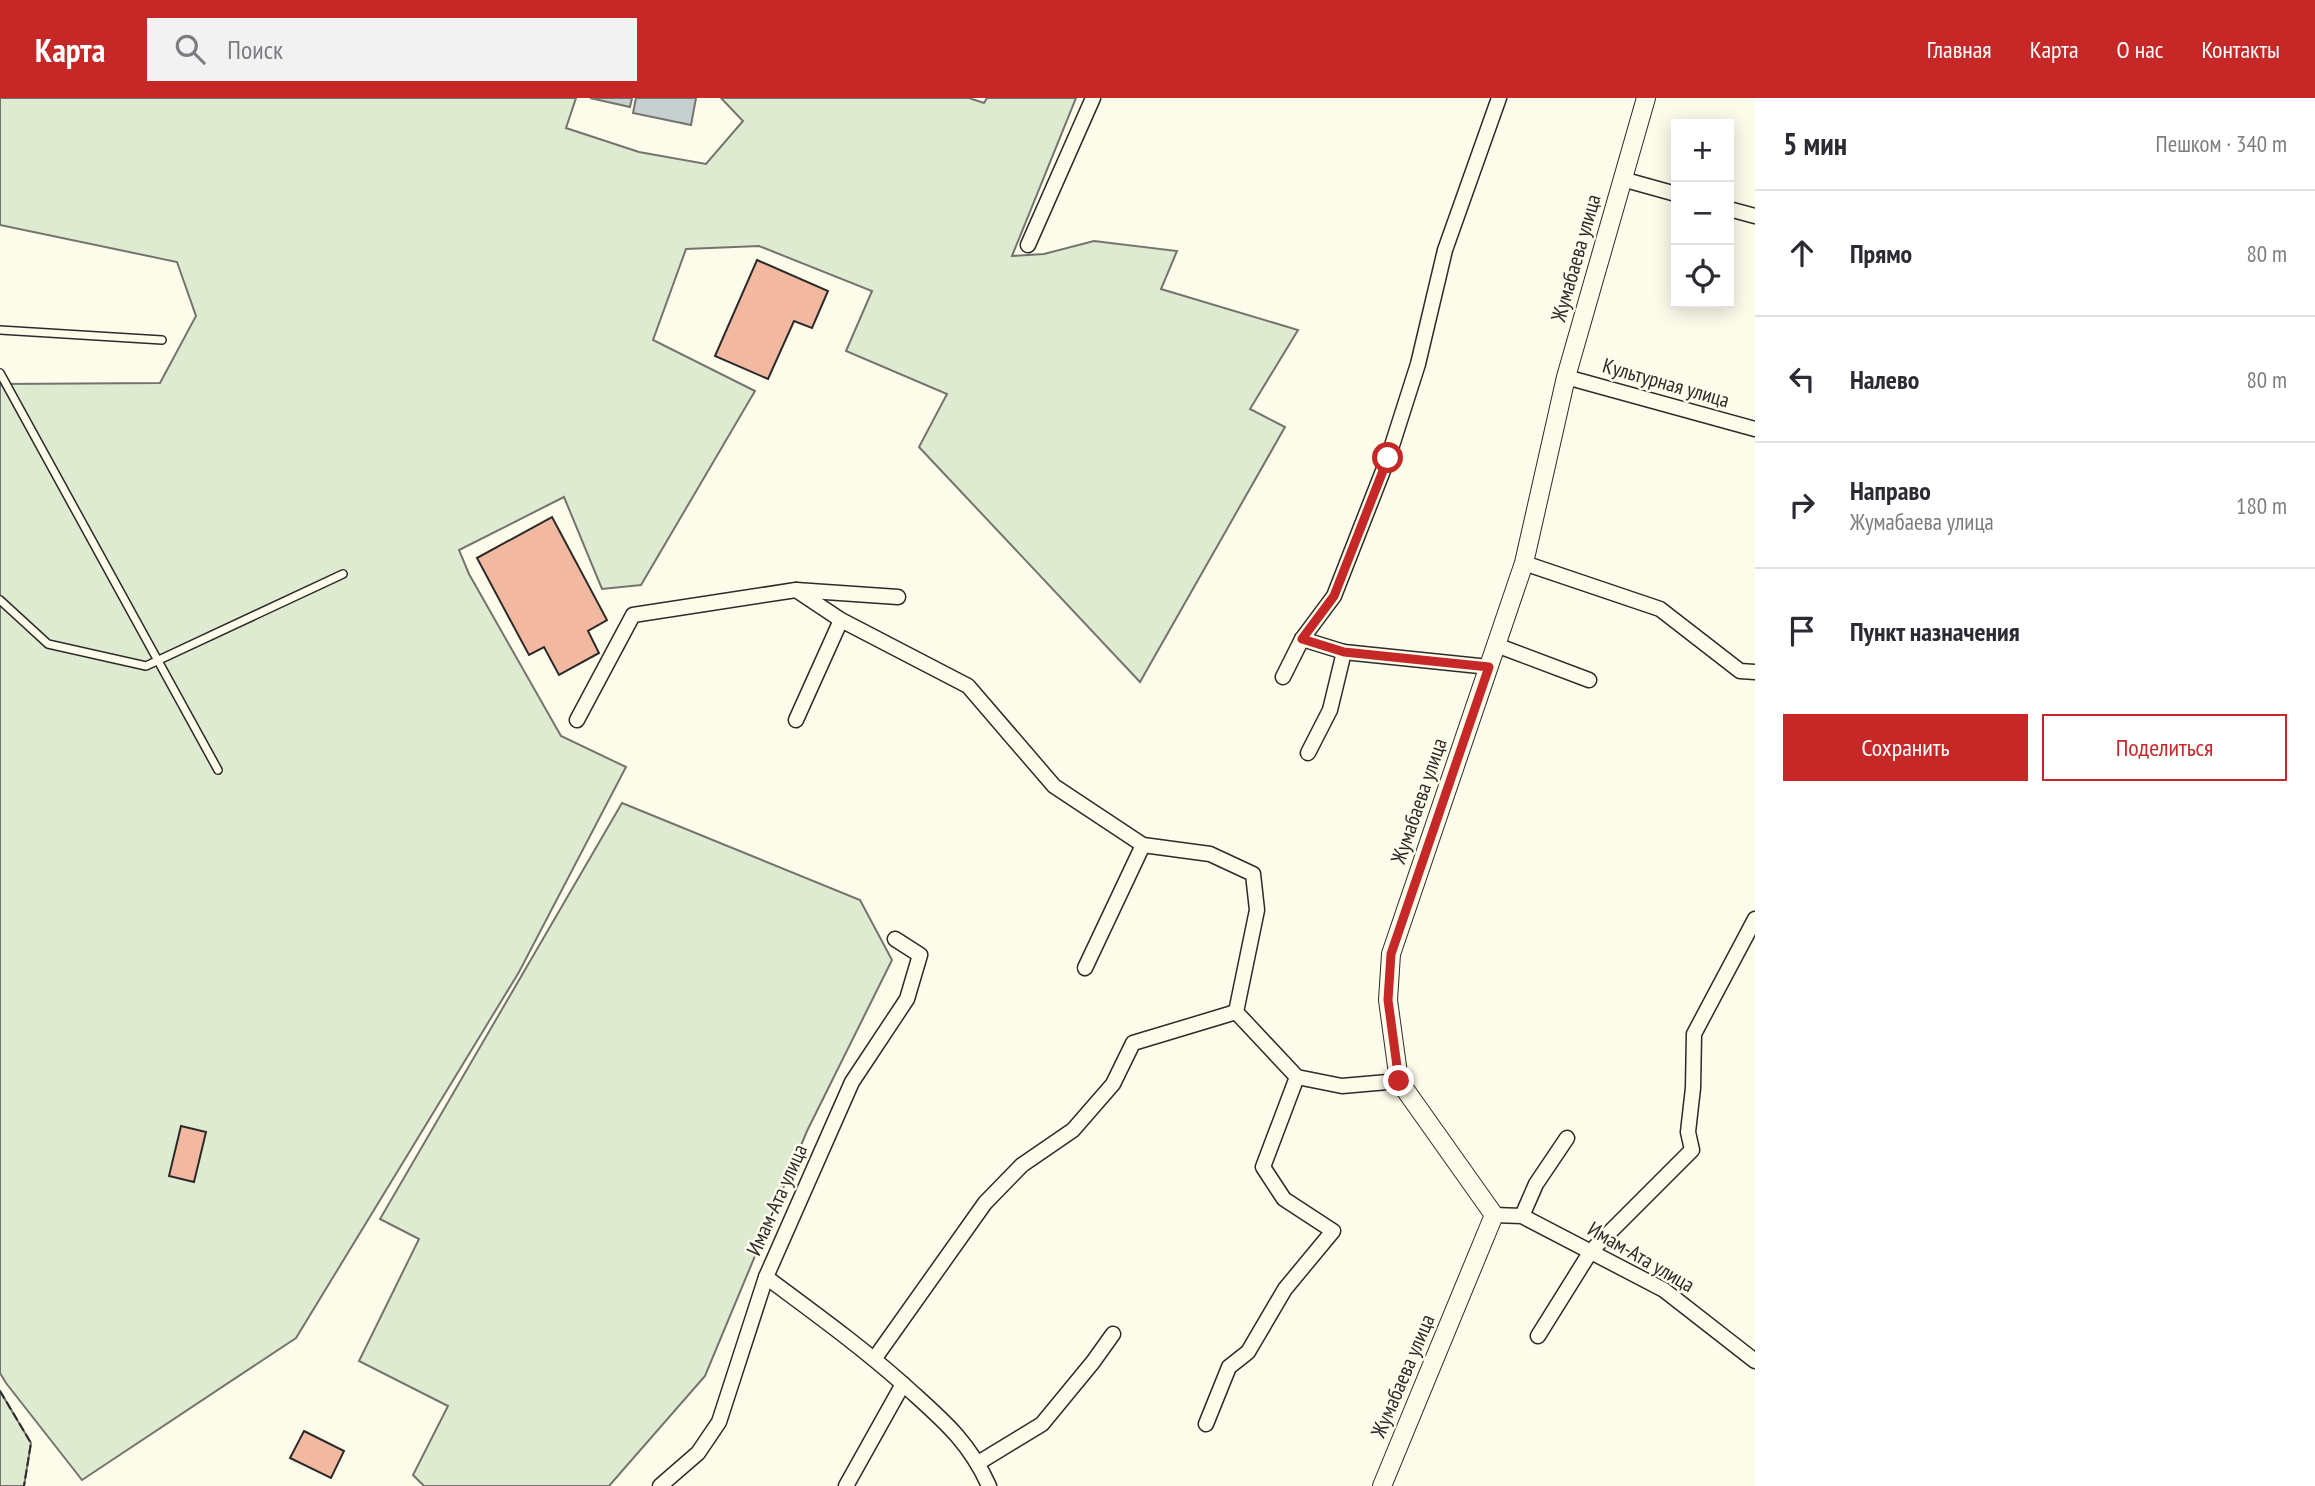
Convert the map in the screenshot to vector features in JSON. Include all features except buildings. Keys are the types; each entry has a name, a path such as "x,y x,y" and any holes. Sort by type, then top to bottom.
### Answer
{"street":[{"path":"1028,245 1093,98"},
{"path":"1283,677 1302,639 1334,596 1388,458 1418,364 1445,250 1499,98"},
{"name":"Жумабаева улица","path":"1382,1486 1494,1215 1399,1081 1388,1000 1391,954 1524,563 1566,377 1646,98"},
{"path":"1622,178 1671,193"},
{"path":"1734,210 1755,216"},
{"name":"Культурная улица","path":"1566,377 1755,429"},
{"path":"1524,563 1660,609 1740,671 1755,672"},
{"path":"796,590 841,620 968,686 1054,786 1143,845 1210,854 1253,874 1257,910 1236,1012"},
{"path":"577,720 632,615 796,590 898,597"},
{"path":"796,720 841,620"},
{"path":"1302,639 1344,652 1489,667"},
{"path":"1496,645 1589,680"},
{"path":"1308,753 1330,710 1344,652"},
{"path":"1085,968 1143,845"},
{"path":"1538,1336 1591,1251 1692,1150 1688,1132 1693,1088 1694,1034 1755,919"},
{"name":"Имам-Ата улица","path":"660,1486 698,1453 719,1422 766,1277 852,1082 907,999 920,955 895,939"},
{"path":"1236,1012 1297,1077 1342,1086 1399,1081"},
{"path":"875,1358 985,1203 1021,1166 1073,1130 1113,1084 1133,1043 1236,1012"},
{"path":"1206,1424 1229,1367 1248,1352 1285,1289 1333,1231 1284,1199 1263,1167 1297,1077"},
{"path":"1522,1216 1536,1184 1567,1138"},
{"name":"Имам-Ата улица","path":"1494,1215 1522,1216 1664,1290 1755,1361"},
{"path":"766,1277 875,1358 942,1417 978,1462 989,1486"},
{"path":"978,1462 1042,1424 1113,1334"},
{"path":"846,1486 903,1384"}],"lane":[{"path":"0,330 162,340"},
{"path":"0,373 218,770"},
{"path":"0,600 48,644 146,666 343,574"}],"green space":[{"path":"0,98 576,98 566,128 639,152 706,164 743,121 721,98 969,98 984,103 987,98 1076,98 1012,256 1044,254 1094,241 1177,251 1161,289 1298,330 1250,409 1285,427 1140,682 919,447 947,394 846,351 872,291 759,246 686,249 653,340 755,391 641,585 602,589 564,497 459,550 469,574 561,736 626,767 519,972 296,1338 82,1480 0,1373 0,384 160,383 196,316 177,262 0,225"},
{"path":"622,803 860,900 892,960 807,1131 705,1376 609,1486 424,1486 413,1475 448,1406 359,1361 419,1239 380,1219"},
{"path":"0,1391 31,1443 24,1486 0,1486"}],"shaded area":[{"path":"590,98 632,98 630,107"},
{"path":"636,98 696,98 691,125 633,113"}],"fence":[{"path":"0,1391 31,1443 24,1486"}],"route":[{"path":"1388,458 1334,596 1302,639 1344,652 1489,667 1391,954 1388,1000 1399,1081"}]}
